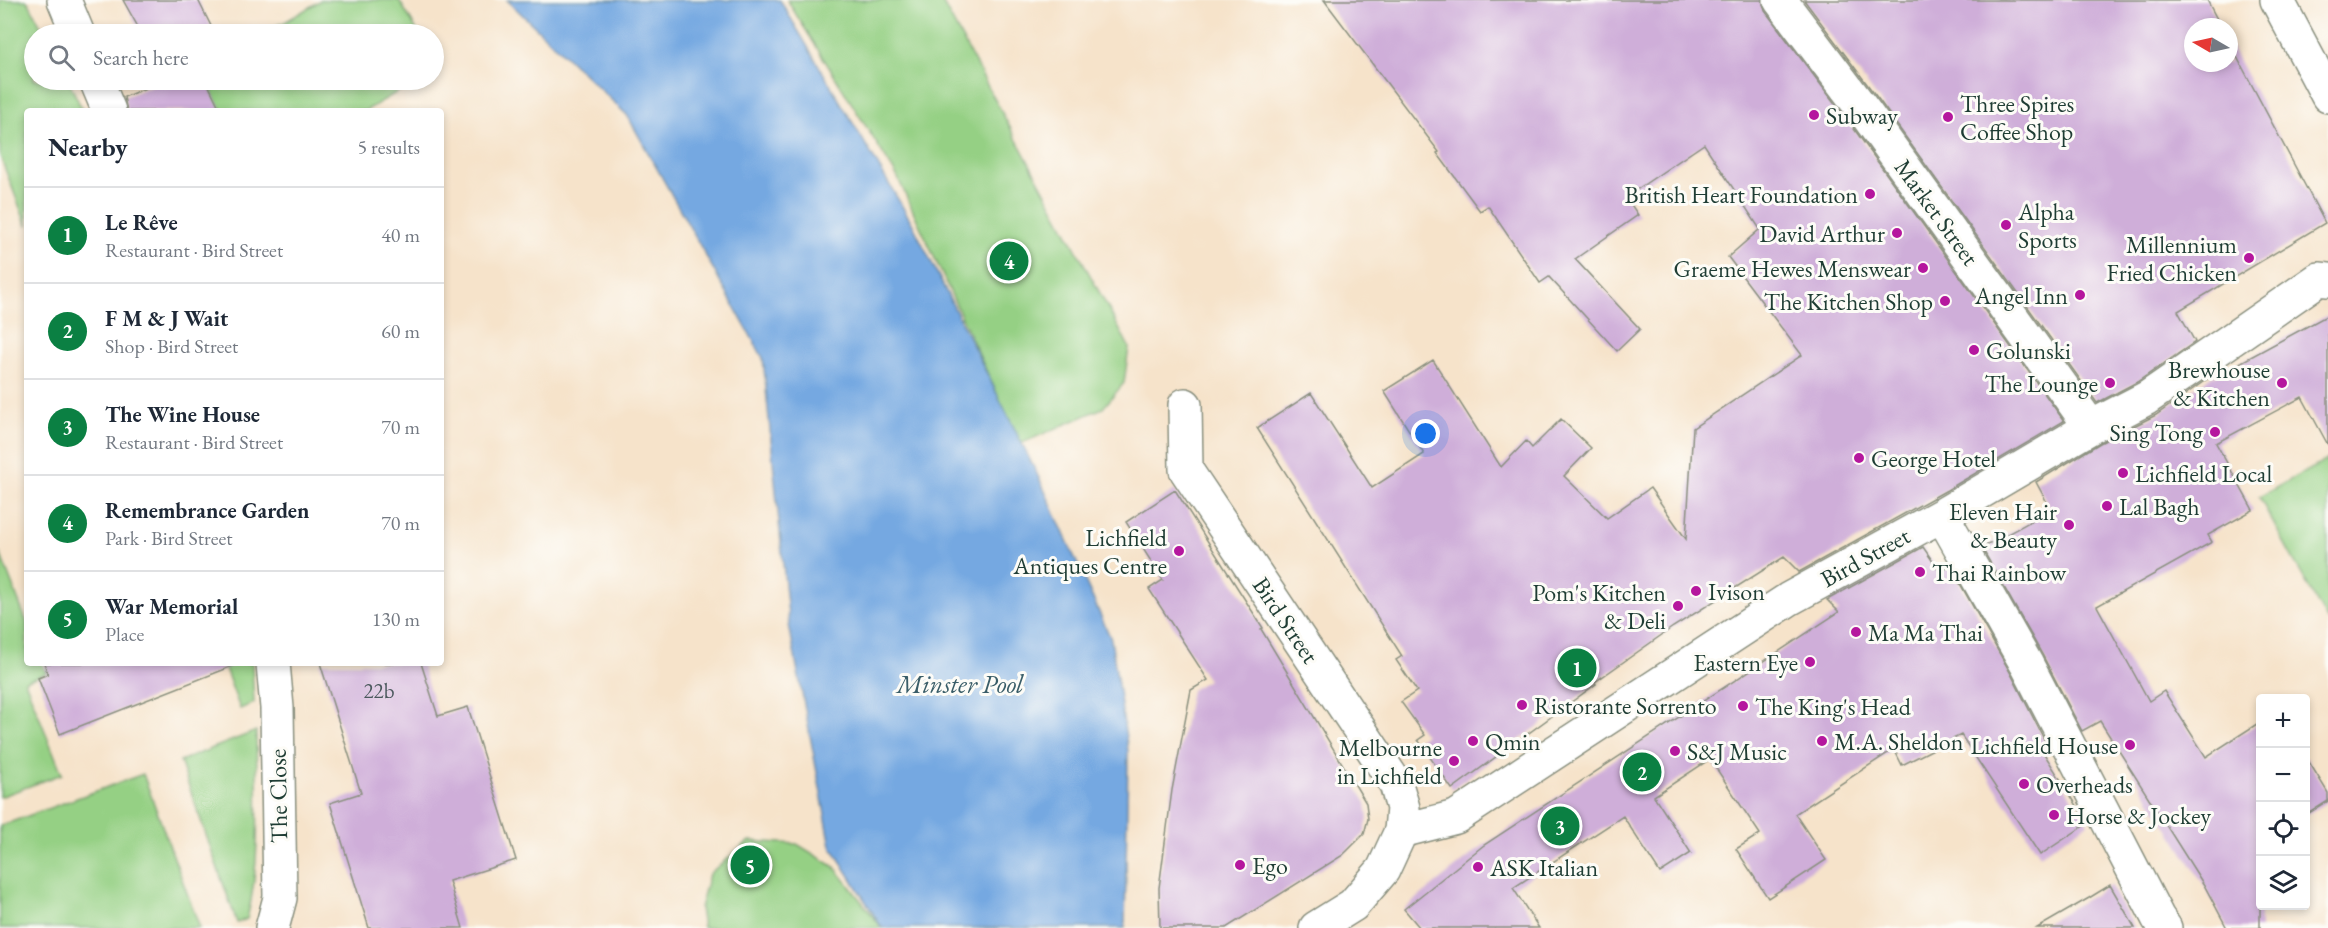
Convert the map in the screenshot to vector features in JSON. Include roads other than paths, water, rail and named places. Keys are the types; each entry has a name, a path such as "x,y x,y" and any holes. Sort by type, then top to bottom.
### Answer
{"street":[{"path":"64,0 74,24"},
{"name":"Market Street","path":"1780,0 1864,111 2091,427"},
{"path":"2277,0 2328,96"},
{"path":"100,90 108,108"},
{"name":"Bird Street","path":"1401,831 1456,817 1789,599 1942,515 2091,427 2147,398 2319,279 2328,280"},
{"name":"Bird Street","path":"1185,405 1186,470 1396,784 1403,808 1401,831 1383,870 1353,905 1316,928"},
{"path":"1942,515 2027,665 2157,918 2165,928"},
{"name":"The Close","path":"272,928 280,898 277,708 273,666"}],"water":[{"name":"Minster Pool","path":"507,0 780,0 911,221 1040,480 1111,639 1128,751 1125,928 882,928 831,846 789,625 763,358 627,115"}],"place":[{"name":"Subway","path":"1814,115"},
{"name":"Three Spires Coffee Shop","path":"1948,117"},
{"name":"British Heart Foundation","path":"1870,194"},
{"name":"Alpha Sports","path":"2006,225"},
{"name":"David Arthur","path":"1897,233"},
{"name":"Millennium Fried Chicken","path":"2249,258"},
{"name":"Remembrance Garden","path":"1009,261"},
{"name":"Graeme Hewes Menswear","path":"1923,268"},
{"name":"Angel Inn","path":"2080,295"},
{"name":"The Kitchen Shop","path":"1945,301"},
{"name":"Golunski","path":"1974,350"},
{"name":"The Lounge","path":"2110,383"},
{"name":"Brewhouse & Kitchen","path":"2282,383"},
{"name":"Sing Tong","path":"2215,432"},
{"name":"George Hotel","path":"1859,458"},
{"name":"Lichfield Local","path":"2123,473"},
{"name":"Lal Bagh","path":"2107,506"},
{"name":"Eleven Hair & Beauty","path":"2069,525"},
{"name":"Lichfield Antiques Centre","path":"1179,551"},
{"name":"Thai Rainbow","path":"1920,572"},
{"name":"Ivison","path":"1696,591"},
{"name":"Pom's Kitchen & Deli","path":"1678,606"},
{"name":"Ma Ma Thai","path":"1856,632"},
{"name":"Eastern Eye","path":"1810,662"},
{"name":"Le Rêve","path":"1577,668"},
{"name":"Ristorante Sorrento","path":"1522,705"},
{"name":"The King's Head","path":"1743,706"},
{"name":"Qmin","path":"1473,741"},
{"name":"M.A. Sheldon","path":"1822,741"},
{"name":"Lichfield House","path":"2130,745"},
{"name":"S&J Music","path":"1675,751"},
{"name":"Melbourne in Lichfield","path":"1454,761"},
{"name":"F M & J Wait","path":"1642,772"},
{"name":"Overheads","path":"2024,784"},
{"name":"Horse & Jockey","path":"2054,815"},
{"name":"The Wine House","path":"1560,826"},
{"name":"War Memorial","path":"750,865"},
{"name":"Ego","path":"1240,865"},
{"name":"ASK Italian","path":"1478,867"}]}
